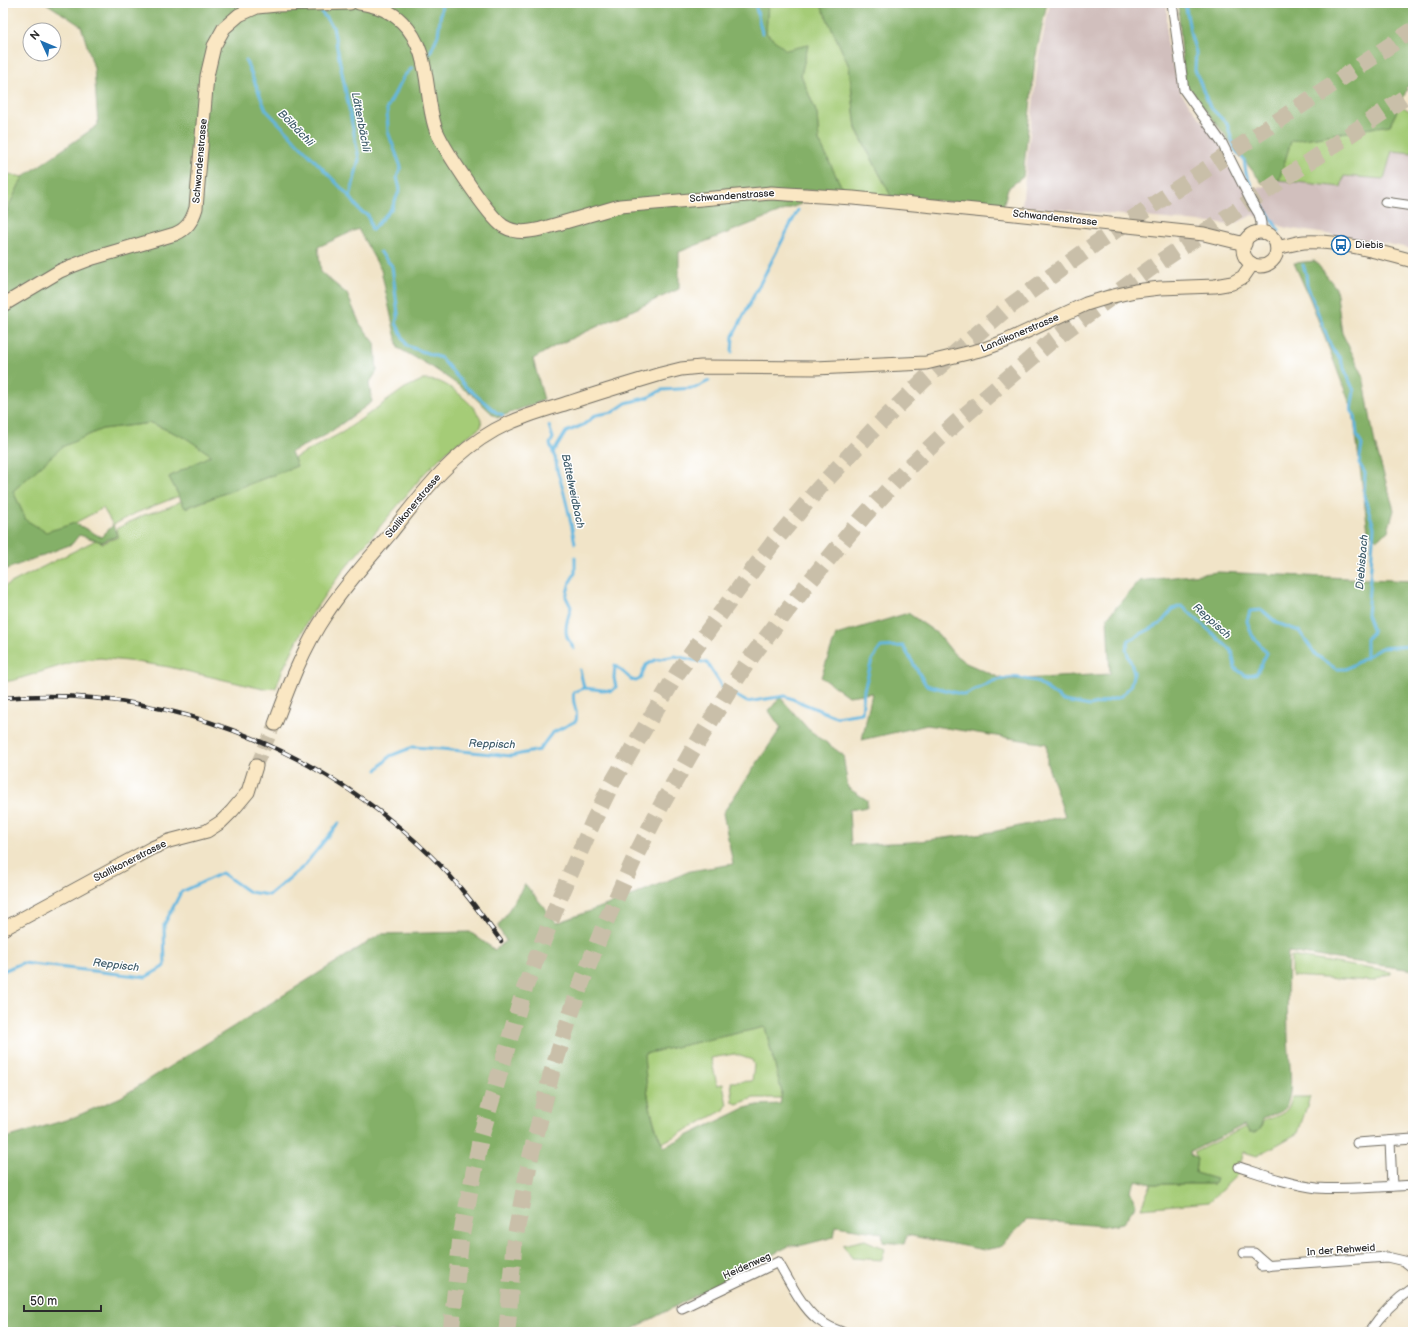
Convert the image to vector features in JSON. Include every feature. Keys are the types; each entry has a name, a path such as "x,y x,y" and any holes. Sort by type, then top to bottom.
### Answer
{"main road":[{"name":"Schwandenstrasse","path":"3,305 60,271 93,258 175,234 183,230 191,222 196,202 205,90 210,59 219,35 230,21 248,10 266,5 350,3"},
{"name":"Schwandenstrasse","path":"359,3 390,11 404,23 414,36 423,60 432,115 439,136 492,217 510,230 530,232 599,212 634,204 771,193 853,198 1020,214 1204,234 1244,244"},
{"path":"1257,233 1261,233 1266,234 1273,239 1277,248 1276,256 1270,263 1261,266 1252,264 1249,261 1244,254 1244,244 1249,237 1257,233"},
{"path":"1277,248 1303,242 1319,242 1381,252 1413,261"},
{"name":"Landikonerstrasse","path":"681,369 701,367 815,368 926,363 984,349 1006,341 1086,304 1109,297 1136,291 1160,288 1214,286 1232,283 1243,276 1252,264"},
{"name":"Stallikonerstrasse","path":"275,724 298,664 325,615 350,579 390,534 430,484 463,453 479,440 516,420 646,378 681,369"},
{"name":"Stallikonerstrasse","path":"3,929 152,848 169,841 207,830 221,822 248,792 256,766"}],"street":[{"path":"1172,3 1184,90 1222,143 1259,214 1261,233"},
{"path":"1385,202 1413,206"},
{"path":"1357,1143 1413,1139"},
{"path":"1390,1141 1392,1186"},
{"path":"1239,1168 1288,1182 1316,1188 1354,1189 1413,1185"},
{"name":"In der Rehweid","path":"1244,1253 1254,1253 1265,1266 1387,1257 1404,1261 1413,1268"},
{"name":"Heidenweg","path":"682,1308 778,1262 804,1304 816,1318 832,1328 842,1332"},
{"path":"1369,1332 1392,1304 1413,1288"}],"shaded area":[{"path":"1050,3 1167,3 1167,46 1181,93 1254,190 1279,180 1340,187 1344,176 1384,179 1392,151 1413,153 1413,249 1375,241 1286,228 1253,215 1232,225 1022,206 1038,60"}],"green space":[{"path":"46,3 768,3 766,33 786,50 808,45 801,75 817,114 819,141 844,192 803,190 801,204 679,252 679,289 555,346 533,359 544,400 497,418 471,394 432,367 398,348 381,270 358,229 318,247 321,272 347,294 360,324 375,343 377,371 369,384 372,402 326,435 291,452 297,466 185,508 169,477 211,455 186,438 151,423 102,429 62,447 13,491 26,520 46,532 75,523 101,537 113,525 117,536 102,542 79,535 72,544 7,569 3,573 3,218 23,177 98,125 94,68 81,26"},
{"path":"768,3 820,3 849,66 856,129 891,196 844,192 819,141 817,114 801,75 808,45 786,51 766,33"},
{"path":"820,3 1047,3 1035,60 1023,177 1008,188 1003,207 891,196 856,128 849,66"},
{"path":"1178,3 1413,3 1413,77 1390,125 1291,141 1279,180 1262,183 1184,82"},
{"path":"1400,105 1413,113 1413,153 1392,151 1384,179 1344,176 1341,187 1279,180 1291,141 1390,125"},
{"path":"3,173 23,177 3,218"},
{"path":"1315,261 1336,288 1342,333 1363,375 1375,444 1394,510 1388,531 1377,540 1368,531 1353,412 1311,301 1294,263"},
{"path":"422,380 433,380 440,382 460,394 478,415 481,421 481,427 449,449 424,474 342,572 308,620 282,671 276,688 263,689 169,667 100,658 76,661 15,680 3,682 3,587 96,540 103,543 118,537 116,529 144,515 169,507 181,501 186,508 297,466 294,458 343,432 405,388"},
{"path":"151,423 186,438 212,455 169,477 179,496 136,513 113,525 103,508 75,523 46,533 26,520 13,491 61,447 102,429"},
{"path":"1218,572 1413,581 1413,970 1288,952 1287,1015 1291,1082 1289,1099 1282,1111 1262,1119 1261,1128 1256,1132 1250,1132 1244,1125 1190,1152 1190,1156 1197,1158 1195,1173 1216,1179 1214,1184 1151,1184 1136,1180 1130,1190 1136,1205 1123,1223 1104,1226 1027,1220 999,1247 984,1250 907,1235 904,1244 883,1242 882,1233 836,1226 834,1237 803,1245 789,1246 627,1332 3,1332 3,1139 72,1118 121,1097 381,934 470,932 495,950 506,941 498,927 525,884 557,923 629,897 690,871 733,864 723,813 781,728 769,711 780,697 808,729 843,755 848,788 867,800 867,807 849,810 851,845 911,842 992,832 1065,816 1047,764 1047,744 927,725 862,740 872,693 848,696 821,677 836,635 908,613 938,634 954,654 966,663 1005,680 1110,674 1107,618 1139,581","holes":["765,1027 782,1093 780,1104 758,1105 745,1108 664,1147 655,1125 649,1102 644,1054"]},
{"path":"1291,956 1391,972 1391,974 1385,975 1373,981 1291,976"},
{"path":"765,1027 782,1093 781,1098 754,1098 737,1104 733,1102 731,1082 752,1081 754,1065 752,1060 734,1054 711,1058 717,1085 723,1084 727,1105 724,1110 662,1143 651,1111 644,1054"},
{"path":"1292,1097 1310,1097 1298,1133 1257,1156 1244,1152 1237,1175 1209,1202 1141,1208 1151,1184 1214,1184 1215,1179 1195,1173 1197,1158 1193,1153 1245,1127 1250,1132 1261,1128 1263,1121 1282,1114 1288,1108"},
{"path":"865,1240 885,1249 882,1260 852,1258 843,1245"}],"waterway":[{"path":"430,53 438,35 442,3"},
{"path":"755,3 762,33"},
{"name":"Diebisbach","path":"1185,3 1191,36 1196,52 1195,70 1210,107 1227,124 1235,150 1244,160 1246,173 1257,199 1263,205 1279,231"},
{"name":"Lättenbächli","path":"322,13 333,27 359,159 350,197 361,212 368,215 372,230"},
{"name":"Bölbächli","path":"246,61 266,110 350,197"},
{"path":"372,230 392,208 400,189 397,177 401,167 388,132 387,108 404,76 412,68"},
{"name":"Bättelweidbach","path":"732,352 733,336 798,210"},
{"name":"Lättenbächli","path":"380,252 392,266 398,314 396,323 407,346 441,358 465,386 497,413 503,415"},
{"name":"Diebisbach","path":"1303,265 1307,285 1332,349 1339,357 1354,391 1351,410 1355,416 1357,435 1362,445 1359,463 1365,473 1364,496 1374,527 1367,615 1373,631 1366,639 1366,658"},
{"name":"Bättelweidbach","path":"575,543 566,499 553,453 566,432 583,425 596,415 613,412 626,403 649,397 662,390 695,388 709,381"},
{"name":"Lättenbächli","path":"549,426 553,438 550,444 553,452"},
{"name":"Bättelweidbach","path":"574,649 568,639 566,631 571,607 566,597 570,582 575,573 575,557"},
{"name":"Reppisch","path":"377,770 390,756 413,747 511,756 539,750 552,733 576,721 577,713 573,701 574,692 584,688 612,691 616,687 614,678 615,665 632,680 636,681 640,679 646,665 655,660 675,656 707,663 723,688 747,702 785,696 836,717 862,713 864,690 872,660 881,647 903,646 926,685 965,695 993,681 1013,677 1036,681 1064,701 1090,706 1120,697 1130,687 1134,672 1126,649 1129,640 1160,624 1173,609 1182,606 1232,651 1235,668 1246,676 1257,673 1267,653 1252,635 1247,621 1250,611 1262,610 1277,623 1299,631 1316,655 1336,669 1346,669 1381,648 1413,646"},
{"name":"Bättelweidbach","path":"580,670 584,688"},
{"name":"Reppisch","path":"3,971 22,963 146,977 165,966 164,925 181,892 222,873 249,892 269,895 303,867 339,823"}],"tunnel":[{"path":"451,1332 461,1237 481,1136 524,990 560,897 611,785 678,672 731,599 773,543 819,488 872,431 925,379 1006,309 1095,244 1413,30"},
{"path":"507,1332 514,1243 530,1159 551,1075 578,992 606,921 636,855 662,804 691,753 752,656 806,586 863,517 909,467 957,422 1050,342 1151,268 1413,92"},
{"path":"256,766 275,724"}],"railway":[{"path":"3,698 62,696 120,701 177,713 233,730 287,754 338,783 386,816 440,865 476,907 501,941"}],"place":[{"name":"Diebis","path":"1341,245"}]}
